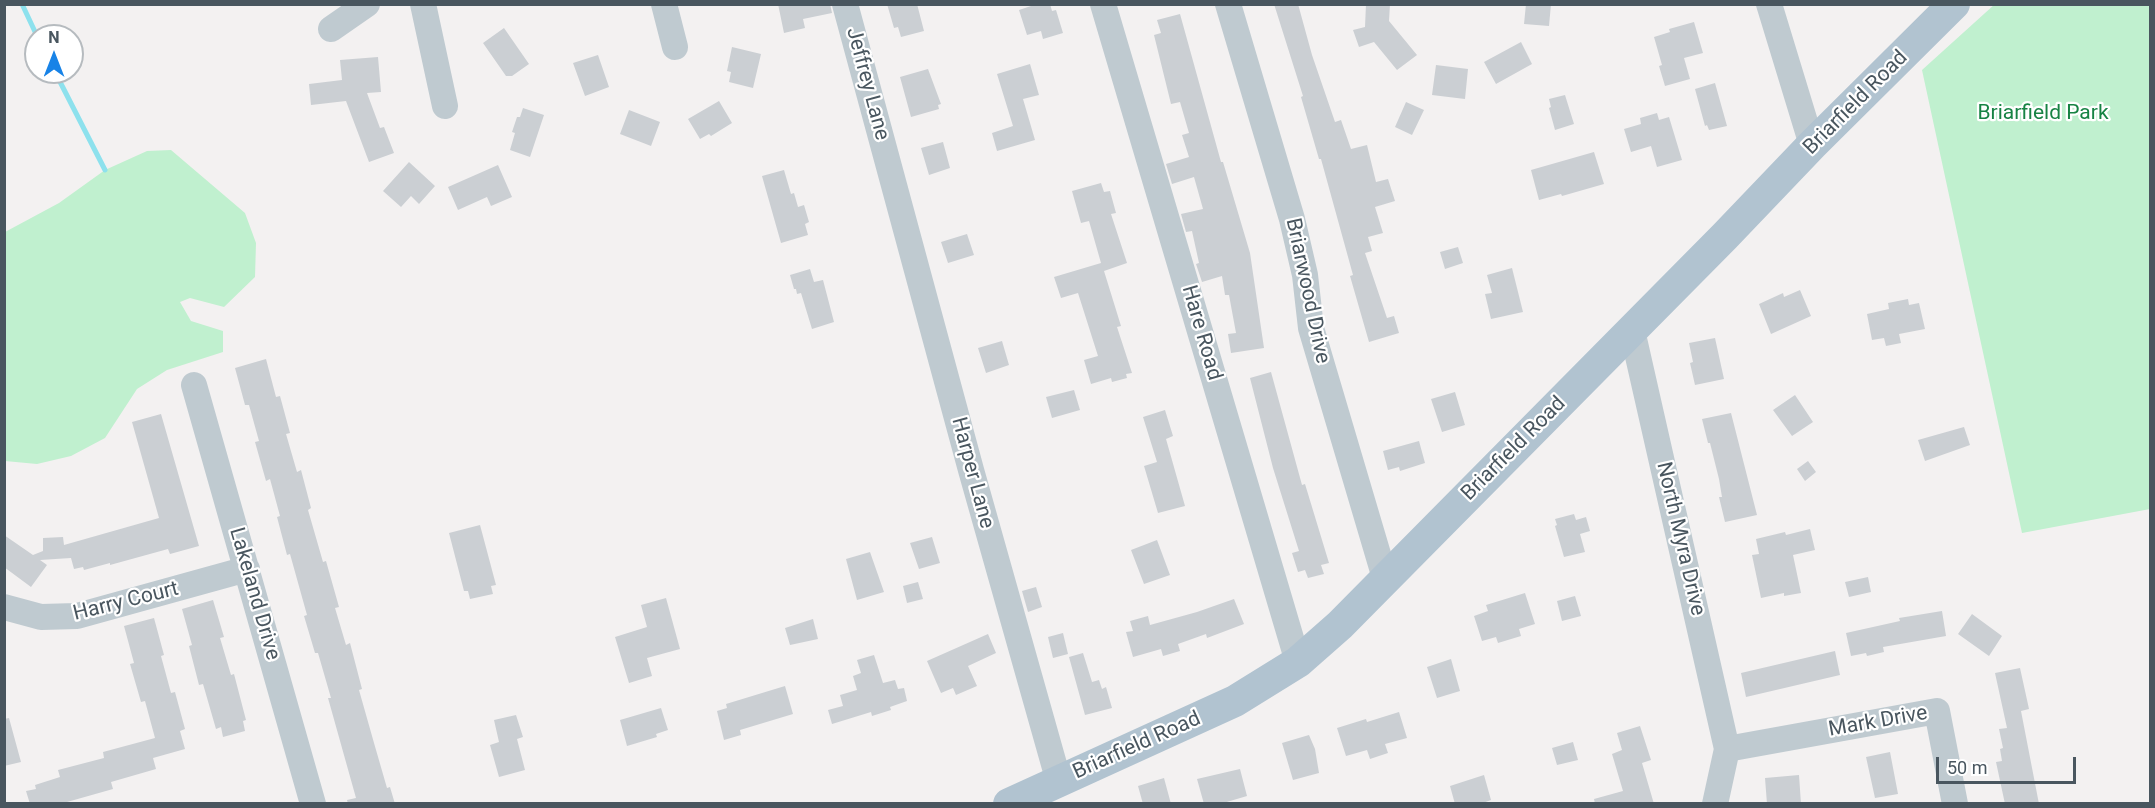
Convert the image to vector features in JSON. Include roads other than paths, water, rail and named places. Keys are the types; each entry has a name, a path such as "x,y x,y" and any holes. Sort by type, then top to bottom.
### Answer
{"main road":[{"name":"Briarfield Road","path":"1009,804 1235,701 1298,662 1340,625 1812,145 1954,4"}],"street":[{"path":"331,29 368,4"},
{"path":"423,4 445,106"},
{"path":"664,4 675,47"},
{"name":"Jeffrey Lane","path":"845,4 889,164"},
{"name":"Hare Road","path":"1103,4 1298,662"},
{"name":"Briarwood Drive","path":"1228,4 1292,219 1305,275 1311,328 1385,578"},
{"path":"1769,4 1812,145"},
{"name":"Harper Lane","path":"889,164 974,482 1059,782"},
{"name":"North Myra Drive","path":"1632,330 1727,749"},
{"name":"Lakeland Drive","path":"194,385 313,804"},
{"name":"Harry Court","path":"4,607 41,617 77,616 247,570"},
{"name":"Mark Drive","path":"1727,749 1937,711 1955,804"},
{"path":"1715,804 1727,749"}],"waterway":[{"path":"22,4 31,24"},
{"path":"61,84 105,170"}],"park label":[{"name":"Briarfield Park","path":"2043,114"}]}
